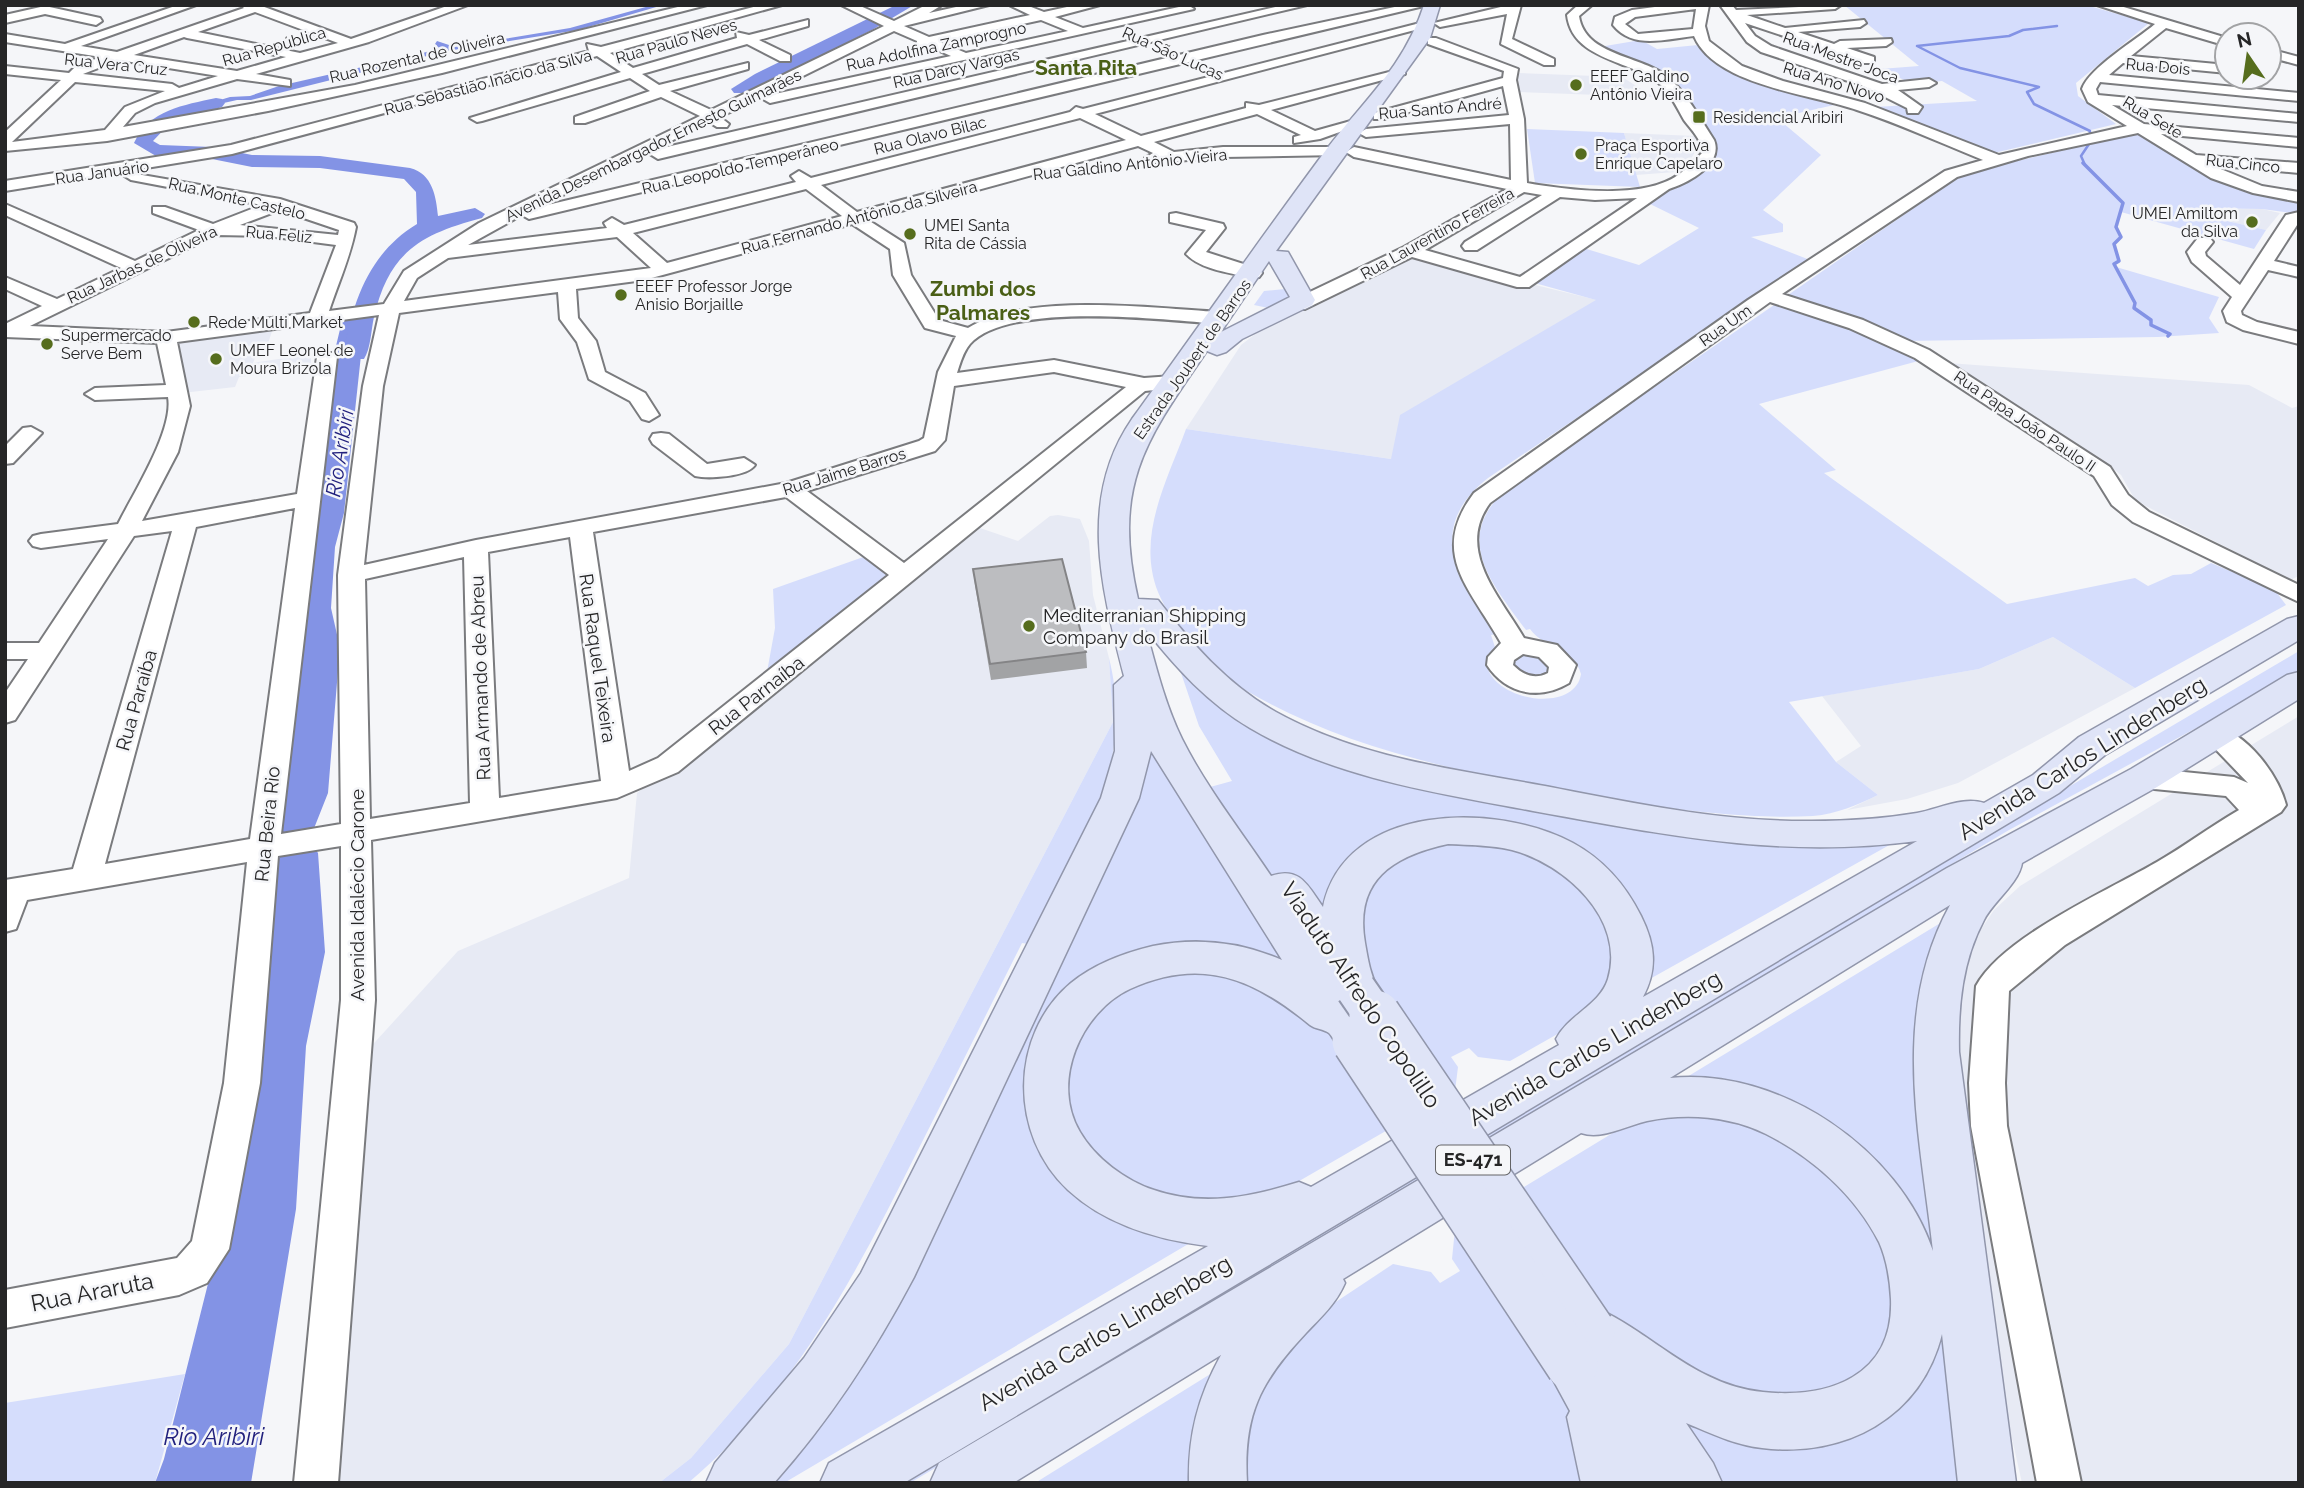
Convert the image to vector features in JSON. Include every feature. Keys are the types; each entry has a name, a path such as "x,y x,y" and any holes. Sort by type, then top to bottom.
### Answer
{"main road":[{"name":"Estrada Joubert de Barros","path":"1426,30 1432,5"},
{"name":"Estrada Joubert de Barros","path":"1362,128 1380,116 1426,30 1444,5"},
{"name":"Estrada Joubert de Barros","path":"1137,616 1139,581 1134,533 1140,471 1160,426 1217,347 1250,284 1399,78"},
{"name":"Estrada Joubert de Barros","path":"1206,789 1153,712 1137,616 1111,544 1115,489 1133,440 1219,318 1250,284 1280,257 1345,152"},
{"path":"1280,257 1284,274 1297,297"},
{"path":"1250,284 1297,297"},
{"path":"1217,347 1297,297"},
{"path":"1137,616 1242,707 1287,733 1340,755 1428,778 1686,826 1787,835 1852,834 1913,827 1968,815 2028,818 1963,915 1946,956 1936,1002 1935,1054 1987,1483"},
{"path":"735,1483 826,1376 876,1298 1120,798 1131,766 1134,736 1137,616"},
{"name":"Avenida Carlos Lindenberg","path":"959,1483 1530,1139 2028,818 2046,784 2092,746 2299,626"},
{"name":"Avenida Carlos Lindenberg","path":"849,1483 1502,1102 2028,818 2144,778 2299,683"},
{"name":"Viaduto Alfredo Copolillo","path":"1206,789 1356,989 1580,1348 1649,1483"},
{"name":"Viaduto Alfredo Copolillo","path":"1206,789 1358,1041 1580,1348 1693,1483"},
{"path":"1356,989 1342,928 1344,901 1364,867 1386,849 1433,833 1461,830 1495,833 1529,841 1560,856 1588,875 1611,898 1630,938 1630,980 1617,1004 1502,1102"},
{"path":"1354,1188 1236,1221 1188,1221 1142,1210 1098,1187 1079,1171 1056,1135 1046,1092 1052,1047 1075,1007 1113,977 1160,960 1211,958 1261,969 1308,997 1358,1041"},
{"path":"1530,1139 1651,1100 1683,1096 1728,1101 1773,1116 1837,1155 1873,1191 1898,1228 1916,1277 1918,1299 1913,1342 1905,1361 1878,1394 1838,1414 1789,1422 1735,1415 1709,1407 1580,1348"},
{"path":"1218,1483 1217,1447 1221,1422 1227,1398 1248,1356 1362,1240"},
{"path":"1580,1348 1610,1483"}],"street":[{"path":"5,8 18,5"},
{"path":"5,68 190,5"},
{"name":"Rua República","path":"107,137 134,107 239,73 350,43 462,5"},
{"name":"Rua Sebastião Inácio da Silva","path":"203,156 776,5"},
{"path":"847,5 964,57 1171,156"},
{"name":"Avenida Desembargador Ernesto Guimarães","path":"380,311 410,275 439,254 506,215 827,62 888,23 936,5"},
{"path":"888,23 983,5"},
{"name":"Rua São Lucas","path":"1015,5 1119,48 1153,66 1315,136"},
{"path":"901,46 1094,5"},
{"name":"Rua Leopoldo Temperâneo","path":"506,215 540,213 1263,39 1422,5"},
{"path":"1410,251 1523,283 1637,208 1666,185 1700,167 1710,154 1708,140 1671,88 1660,78 1584,41 1573,20 1577,11 1587,5"},
{"path":"1701,5 1699,32 1633,37 1619,25 1625,16 1701,5"},
{"path":"1731,11 1835,5"},
{"path":"2103,5 2213,38"},
{"path":"5,140 81,69 187,34 251,7 350,43"},
{"path":"694,7 785,58"},
{"name":"Rua Rozental de Oliveira","path":"5,147 139,132 413,78 694,7"},
{"path":"1183,7 1368,79"},
{"name":"Rua Adolfina Zamprogno","path":"733,107 1082,32 1183,7"},
{"path":"1311,7 1426,30 1510,75"},
{"name":"Rua Darcy Vargas","path":"618,163 1225,24 1311,7"},
{"path":"1380,116 1555,61 1505,41 1513,7"},
{"name":"Rua Olavo Bilac","path":"439,254 622,231 1513,7"},
{"path":"5,19 45,10 96,21"},
{"path":"1731,11 1777,30 1869,60"},
{"name":"Rua Mestre Joca","path":"1731,11 1751,39 1766,49 1879,89 1909,102 1915,107 1913,110"},
{"name":"Rua Paulo Neves","path":"477,118 631,71 804,23"},
{"path":"1777,30 1860,23"},
{"path":"133,24 301,56"},
{"path":"2098,78 2117,59 2163,24"},
{"name":"Rua Ano Novo","path":"1699,32 1711,51 1751,74 1866,108 1995,159"},
{"path":"5,38 239,73 285,83"},
{"path":"573,38 603,52 659,91 710,116 898,247 902,275 929,321 942,328 969,334 1004,320 1061,312 1219,318"},
{"path":"1827,46 1886,42"},
{"path":"2139,42 2164,44"},
{"path":"2189,46 2213,48"},
{"path":"827,62 876,51"},
{"path":"2117,59 2213,68"},
{"path":"580,120 659,91 743,65"},
{"name":"Rua Vera Cruz","path":"5,68 186,89 223,97"},
{"path":"809,69 1008,176"},
{"name":"Rua Laurentino Ferreira","path":"1297,297 1342,284 1410,251 1520,188 1517,119 1510,75"},
{"name":"Rua Fernando Antônio da Silveira","path":"6,331 166,338 567,287 664,270 1368,79 1399,78"},
{"name":"Rua Dois","path":"2098,78 2299,97"},
{"name":"Rua Sete","path":"2098,78 2089,89 2093,99 2187,158 2232,182 2299,197"},
{"path":"1879,89 1929,83"},
{"path":"2093,99 2299,118"},
{"name":"Rua Santo André","path":"1252,152 1315,136 1362,128 1517,119"},
{"path":"2139,128 2299,143"},
{"name":"Rua Um","path":"1516,647 1473,575 1468,559 1465,544 1467,520 1482,498 1938,181 1995,159 2139,128"},
{"name":"Rua Galdino Antônio Vieira","path":"1008,176 1049,174 1171,156 1252,152 1345,152 1404,160 1554,194 1614,194 1666,185"},
{"name":"Rua Januário","path":"5,186 203,156"},
{"name":"Rua Cinco","path":"2187,158 2299,169"},
{"name":"Rua Monte Castelo","path":"111,171 280,204 348,227 345,241"},
{"path":"552,173 572,183 587,202 664,270"},
{"path":"1471,246 1554,194"},
{"name":"Rua Jarbas de Oliveira","path":"6,331 214,230 280,204"},
{"path":"5,209 136,268"},
{"path":"159,210 214,230"},
{"path":"2299,217 2293,218 2242,296 2233,316 2250,326 2299,338"},
{"path":"1176,218 1217,228 1195,254 1250,284"},
{"name":"Rua Feliz","path":"214,230 267,231 345,241"},
{"path":"317,320 341,261 345,241"},
{"path":"2204,242 2196,252 2198,258 2242,296"},
{"path":"2265,264 2299,272"},
{"path":"5,282 55,305"},
{"path":"567,287 569,319 586,341 596,375 638,397 649,415"},
{"name":"Rua Papa João Paulo II","path":"1770,296 1856,324 1922,354 2102,472 2120,500 2141,517 2299,595"},
{"name":"Avenida Idalécio Carone","path":"316,1483 358,1000 356,656 350,575 380,311"},
{"name":"Rua Jaime Barros","path":"350,575 476,547 790,489 930,444 934,440 946,381 957,350 969,334"},
{"path":"5,714 126,530 167,452 180,406 166,338"},
{"name":"Rua Beira Rio","path":"179,1276 193,1269 210,1249 242,1083 284,672 327,356"},
{"path":"946,381 1054,366 1143,384 1173,382"},
{"name":"Rua Parnaíba","path":"267,847 617,788 668,765 1143,384"},
{"path":"95,394 179,391"},
{"path":"5,458 31,433"},
{"path":"661,439 703,471 744,465"},
{"path":"790,489 906,576"},
{"path":"41,541 186,522 309,498"},
{"name":"Rua Paraíba","path":"86,877 186,522"},
{"name":"Rua Raquel Teixeira","path":"582,527 585,573 617,788"},
{"name":"Rua Armando de Abreu","path":"476,547 485,809"},
{"path":"5,651 47,651"},
{"path":"2059,1483 1989,1126 1987,1083 1993,986 2019,959 2054,935 2170,869 2271,805 2269,792 2247,763 2216,735"},
{"path":"2144,778 2234,787 2246,797 2255,813"},
{"path":"5,920 10,891 267,847"},
{"name":"Rua Araruta","path":"5,1308 179,1276"}],"shaded area":[{"path":"1844,5 2086,5 2149,23 2076,83 2078,96 2116,124 1994,153 1875,107 1977,101 1942,81 1913,84 1880,69 1919,66"},
{"path":"1641,40 1657,49 1698,45 1709,55 1843,103 1777,118 1821,155 1763,210 1783,224 1783,232 1751,237 1810,260 1488,478 1468,497 1457,516 1452,535 1454,554 1470,593 1496,634 1491,635 1495,647 1486,661 1491,675 1501,686 1532,698 1549,698 1564,695 1575,687 1581,674 1572,658 1543,641 1530,629 1526,630 1489,575 1479,539 1483,521 1494,503 1513,484 1777,303 1836,321 1922,360 1759,404 1836,470 1824,473 2007,604 2135,578 2148,586 2173,575 2191,574 2211,563 2274,589 2286,605 2135,688 2053,637 1979,669 1789,702 1836,762 1878,795 1855,806 1813,816 1755,816 1668,808 1535,786 1443,766 1398,754 1309,722 1266,702 1216,670 1196,651 1170,615 1158,592 1152,571 1150,550 1157,509 1186,429 1391,459 1400,415 1596,300 1531,282 1580,247 1639,265 1699,228 1648,203 1675,188 1716,156 1712,136 1675,85 1599,47"},
{"name":"EEEF Galdino Antônio Vieira","path":"1517,73 1622,77 1654,97 1520,92"},
{"name":"Praça Esportiva Enrique Capelaro","path":"1527,129 1624,133 1640,187 1535,183"},
{"path":"1624,133 1695,136 1697,148 1691,159 1675,172 1636,175"},
{"path":"2137,133 2207,173 2299,199 2299,214 2262,209 2200,208 2197,214 2266,230 2254,249 2121,212 2116,227 2121,237 2114,244 2119,261 2114,264 2116,267 2219,297 2209,318 2219,333 2158,337 1905,341 1788,295 1947,185 1970,172"},
{"name":"UMEI Amiltom da Silva","path":"2201,208 2262,209 2280,213 2266,230 2196,214"},
{"path":"1408,254 1597,300 1391,459 1186,429 1241,345 1258,332"},
{"path":"1285,289 1296,295 1273,309 1254,305 1264,291"},
{"name":"UMEF Leonel de Moura Brizola","path":"273,328 265,353 257,354 253,363 311,354 311,367 239,377 235,387 182,393 176,343"},
{"path":"1948,363 2249,385 2292,408 2299,406 2299,576 2290,580 2144,505 2134,498 2121,475 2111,467"},
{"path":"1050,516 1080,519 1089,541 1093,595 1109,658 1113,722 789,1344 691,1458 659,1483 325,1483 365,1053 458,951 629,878 637,793 980,528 1018,541"},
{"path":"869,555 894,572 767,672 775,628 773,589"},
{"path":"2053,637 2135,688 1958,783 1907,799 1847,810 1878,795 1836,762 1861,746 1822,696 1979,669"},
{"path":"2299,651 2299,672 2009,830 910,1483 888,1483"},
{"path":"1523,654 1545,659 1550,668 1548,673 1533,677 1516,669 1512,665 1513,660"},
{"path":"1109,658 1115,693 1116,728 1102,797 1028,944 1022,943 894,1198 846,1287 791,1371 760,1411 726,1448 688,1483 659,1483 691,1458 789,1344 1113,722"},
{"path":"1180,670 1329,760 1893,843 1648,980 1634,914 1512,844 1593,892 1619,967 1584,1019 1510,1061 1478,1057 1469,1048 1451,1057 1458,1067 1455,1091 1275,1195 1252,1203 1154,1201 1033,1111 1195,1240 784,1483 755,1483 1146,741 1181,795 1232,781 1199,726"},
{"path":"2299,716 2299,1483 2022,1483 1977,1283 1953,1030 1967,963 1978,934 1994,910 2020,886"},
{"path":"1942,922 1931,950 1968,1483 1234,1483 1233,1456 1286,1335 1393,1264 1431,1272 1440,1283 1460,1271 1452,1259 1455,1229 1639,1117 1741,1116 1898,1206 1682,1080"},
{"path":"1214,1372 1200,1483 1035,1483 1212,1373"},
{"path":"185,1374 155,1483 5,1483 5,1403"}],"water":[{"path":"653,5 663,5 578,30 447,51 251,100 237,100 170,115 230,97 250,96 279,86 423,53 439,48 435,44 437,41 455,47 570,28"},
{"name":"Rio Aribiri","path":"365,318 344,513 335,547 331,608 339,658 328,793 309,841 318,853 325,952 306,1046 296,1209 251,1483 155,1483 164,1459 225,1216 329,375 342,321"}],"building":[{"name":"Mediterranian Shipping Company do Brasil","path":"1062,559 1086,652 990,664 973,569"}],"waterway":[{"path":"740,89 907,5"},
{"path":"2057,26 2023,30 2009,36 1917,46 1960,68 2039,87 2027,92 2034,104 2090,131 2089,144 2081,156 2085,165"},
{"name":"Rio Aribiri","path":"216,103 184,111 163,120 147,133 143,143 156,150 212,153 252,161 320,162 410,174 426,191 428,227"},
{"path":"2085,165 2123,203 2116,227 2121,237 2114,244 2119,261 2114,264 2135,303 2134,308 2151,320 2151,325 2170,334 2168,336"},
{"path":"428,227 475,214"},
{"name":"Rio Aribiri","path":"355,354 362,316 384,264 410,238 428,227"}],"place":[{"name":"EEEF Galdino Antônio Vieira","path":"1576,85"},
{"name":"Residencial Aribiri","path":"1699,117"},
{"name":"Praça Esportiva Enrique Capelaro","path":"1581,154"},
{"name":"UMEI Amiltom da Silva","path":"2252,222"},
{"name":"UMEI Santa Rita de Cássia","path":"910,234"},
{"name":"EEEF Professor Jorge Anisio Borjaille","path":"621,295"},
{"name":"Rede Multi Market","path":"194,322"},
{"name":"Supermercado Serve Bem","path":"47,344"},
{"name":"UMEF Leonel de Moura Brizola","path":"216,359"},
{"name":"Mediterranian Shipping Company do Brasil","path":"1029,626"}],"district":[{"name":"Santa Rita","path":"1086,68"},
{"name":"Zumbi dos Palmares","path":"983,301"}]}
